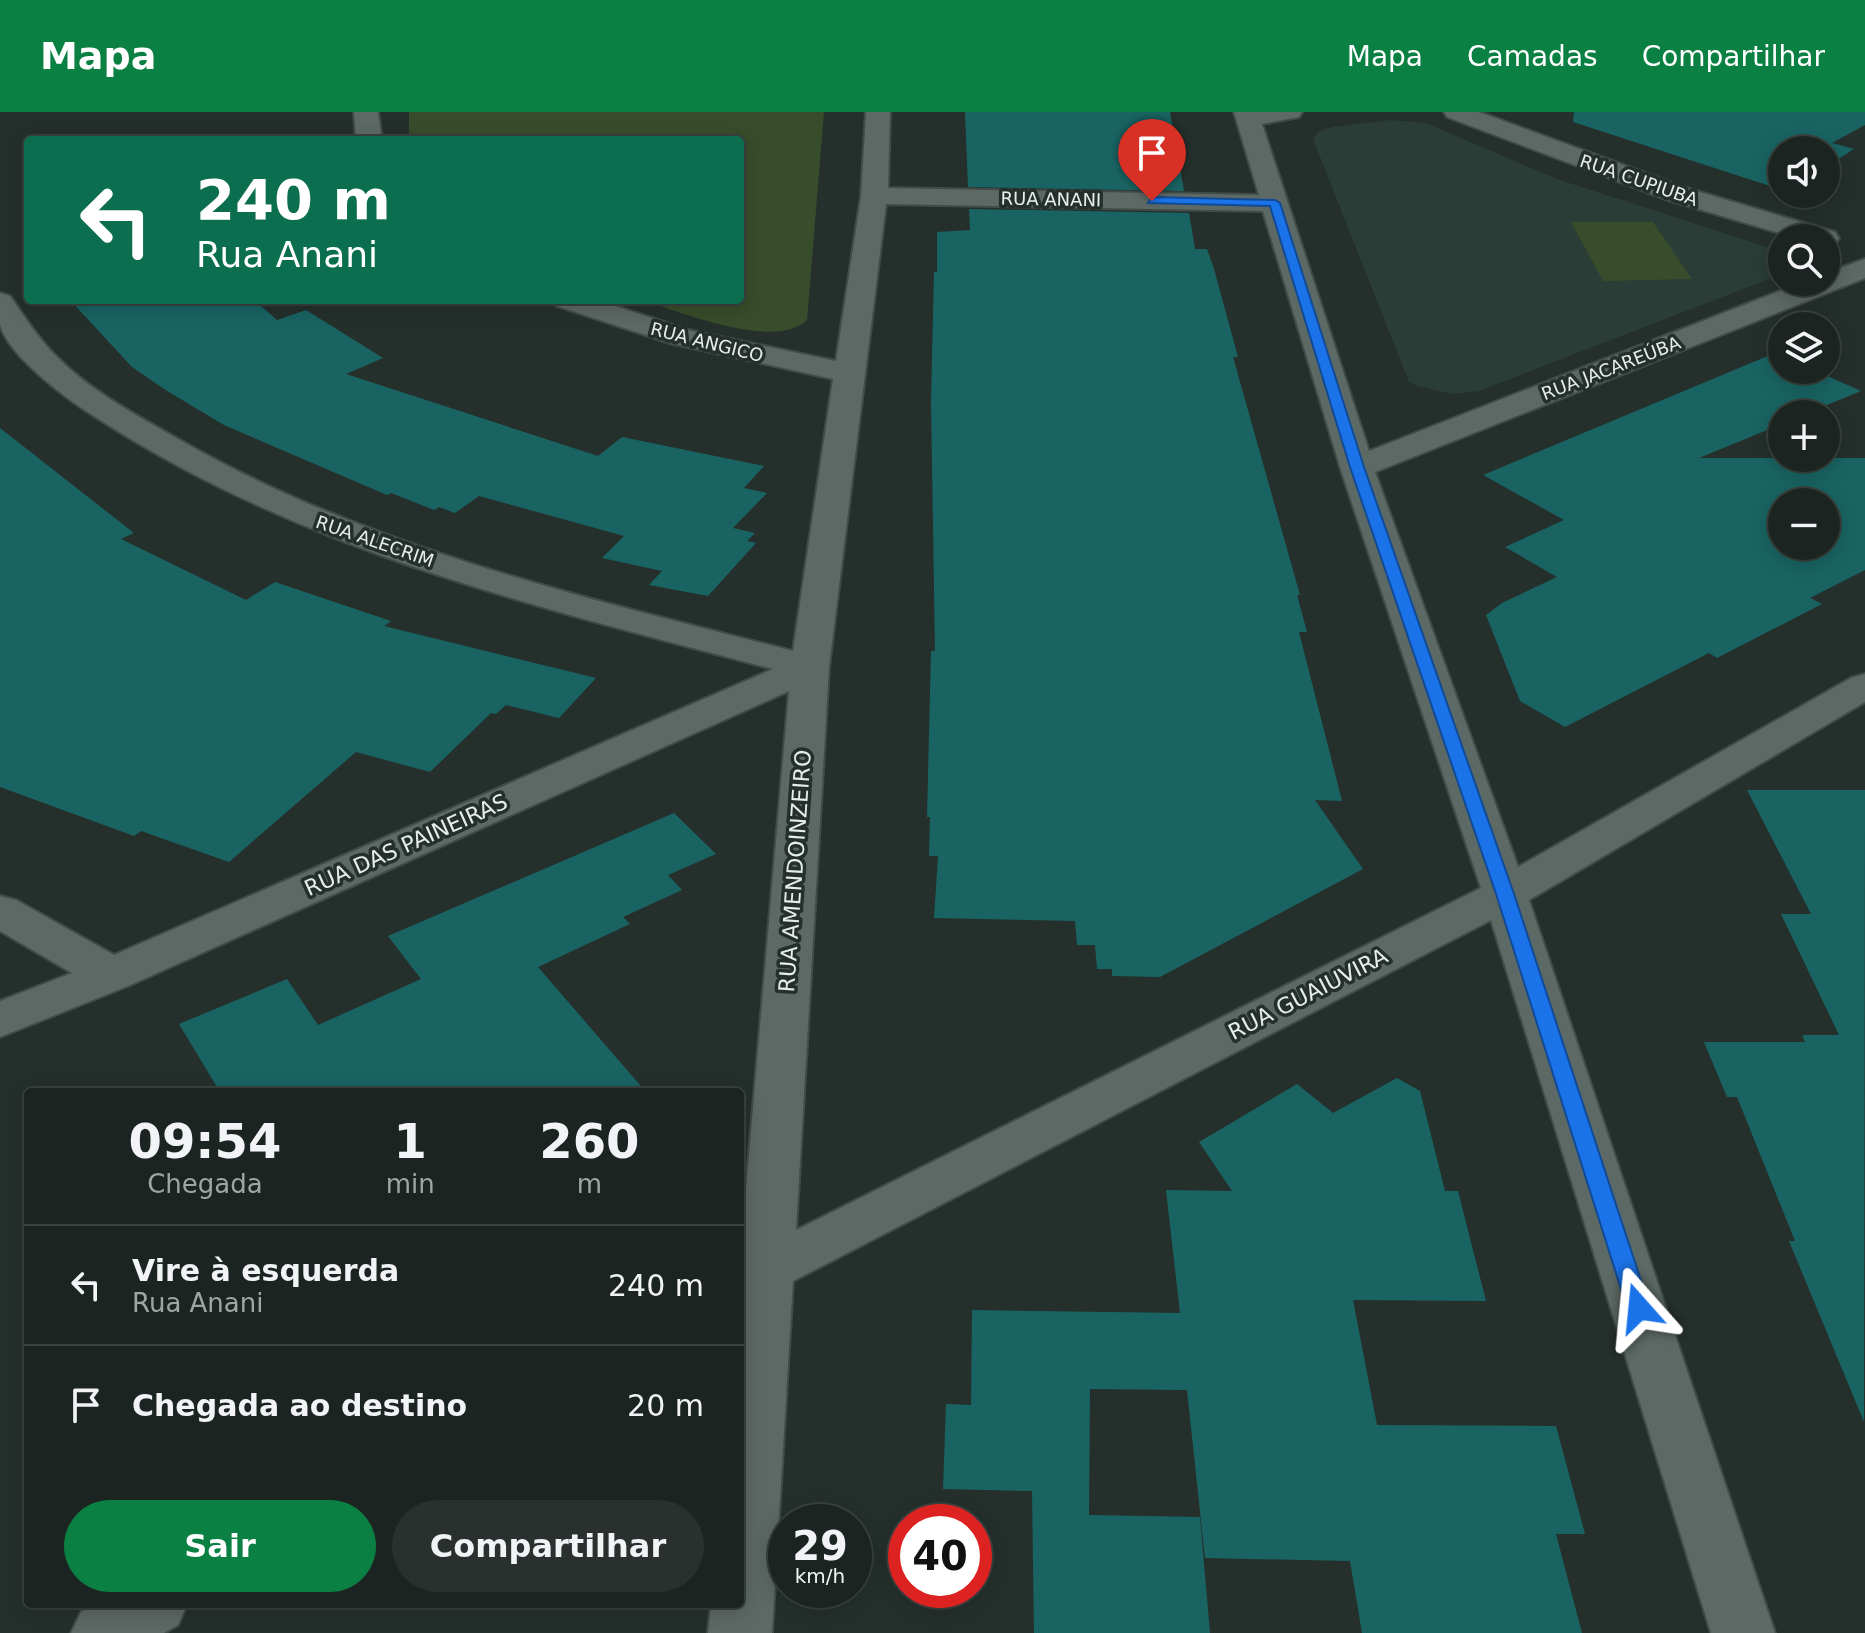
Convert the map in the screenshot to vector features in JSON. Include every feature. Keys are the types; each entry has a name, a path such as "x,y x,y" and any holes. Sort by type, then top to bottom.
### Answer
{"street":[{"path":"366,112 369,136"},
{"name":"RUA AMENDOINZEIRO","path":"744,1514 752,1277 810,667 874,196 878,112"},
{"path":"1290,112 1247,115 1357,467 1505,894 1743,1633"},
{"name":"RUA CUPIUBA","path":"1456,112 1603,169 1781,224"},
{"name":"RUA ANANI","path":"874,196 1275,203"},
{"name":"RUA CUPIUBA","path":"1840,242 1865,250"},
{"name":"RUA JACAREÚBA","path":"1357,467 1865,268"},
{"name":"RUA ALECRIM","path":"0,302 39,357 102,407 175,453 266,501 473,574 810,667"},
{"name":"RUA ANGICO","path":"579,304 681,337 851,374"},
{"name":"RUA DAS PAINEIRAS","path":"0,1020 112,975 810,667"},
{"name":"RUA GUAIUVIRA","path":"752,1277 1505,894 1865,686"},
{"path":"0,911 112,975"},
{"path":"103,1633 149,1608"},
{"name":"RUA AMENDOINZEIRO","path":"740,1633 741,1608"}],"shaded area":[{"path":"1391,120 1426,123 1557,179 1768,247 1768,279 1479,391 1453,394 1417,386 1409,382 1313,139 1318,132 1333,127"}],"green space":[{"path":"409,112 824,112 807,320 792,329 773,332 751,330 703,320 654,304 744,304 744,136 409,136"},
{"path":"1571,222 1653,222 1692,279 1603,281"}],"building":[{"path":"965,112 1170,112 1184,191 968,187"},
{"path":"1574,112 1865,112 1865,125 1840,139 1840,136 1768,136 1768,185 1573,122"},
{"path":"1840,145 1854,149 1840,158"},
{"path":"969,209 1189,213 1195,249 1207,249 1214,269 1238,357 1233,357 1300,595 1297,595 1307,632 1299,632 1342,801 1315,800 1363,869 1160,977 1112,976 1112,969 1097,969 1095,945 1077,945 1075,921 934,918 938,856 929,856 930,817 927,817 931,651 935,651 931,402 934,272 937,272 937,232 970,230"},
{"path":"74,304 259,304 277,320 306,310 383,358 346,374 598,456 622,437 764,466 744,488 767,493 733,528 755,533 747,541 756,543 708,596 649,585 662,571 602,558 624,536 479,496 455,513 439,507 434,510 391,493 387,495 224,425 132,367"},
{"path":"1768,356 1768,384 1840,382 1861,391 1839,400 1768,400 1768,430 1699,458 1768,458 1768,472 1840,472 1840,458 1865,458 1865,570 1810,598 1822,604 1717,658 1709,653 1565,727 1520,701 1486,615 1502,603 1557,577 1505,547 1564,520 1483,475"},
{"path":"0,428 134,533 121,539 246,600 275,582 391,621 384,626 596,678 559,718 506,705 496,714 491,713 430,772 356,752 229,862 141,831 134,836 0,787"},
{"path":"1747,790 1865,790 1864,1422 1789,1241 1795,1241 1737,1097 1727,1097 1704,1042 1805,1042 1802,1035 1839,1035 1781,914 1811,914"},
{"path":"674,813 716,854 668,875 682,890 623,917 630,924 538,967 643,1088 218,1088 179,1024 287,979 318,1025 421,979 388,936"},
{"path":"1397,1078 1420,1091 1445,1191 1458,1191 1486,1301 1353,1300 1377,1425 1556,1426 1585,1534 1556,1534 1582,1633 1362,1633 1350,1561 1205,1558 1187,1390 1090,1389 1089,1515 1200,1517 1210,1633 1034,1633 1032,1491 943,1489 946,1404 971,1405 972,1310 1180,1313 1166,1190 1232,1191 1199,1142 1297,1084 1333,1113"}],"route":[{"path":"1152,201 1275,203 1357,467 1505,894 1639,1308"}]}
